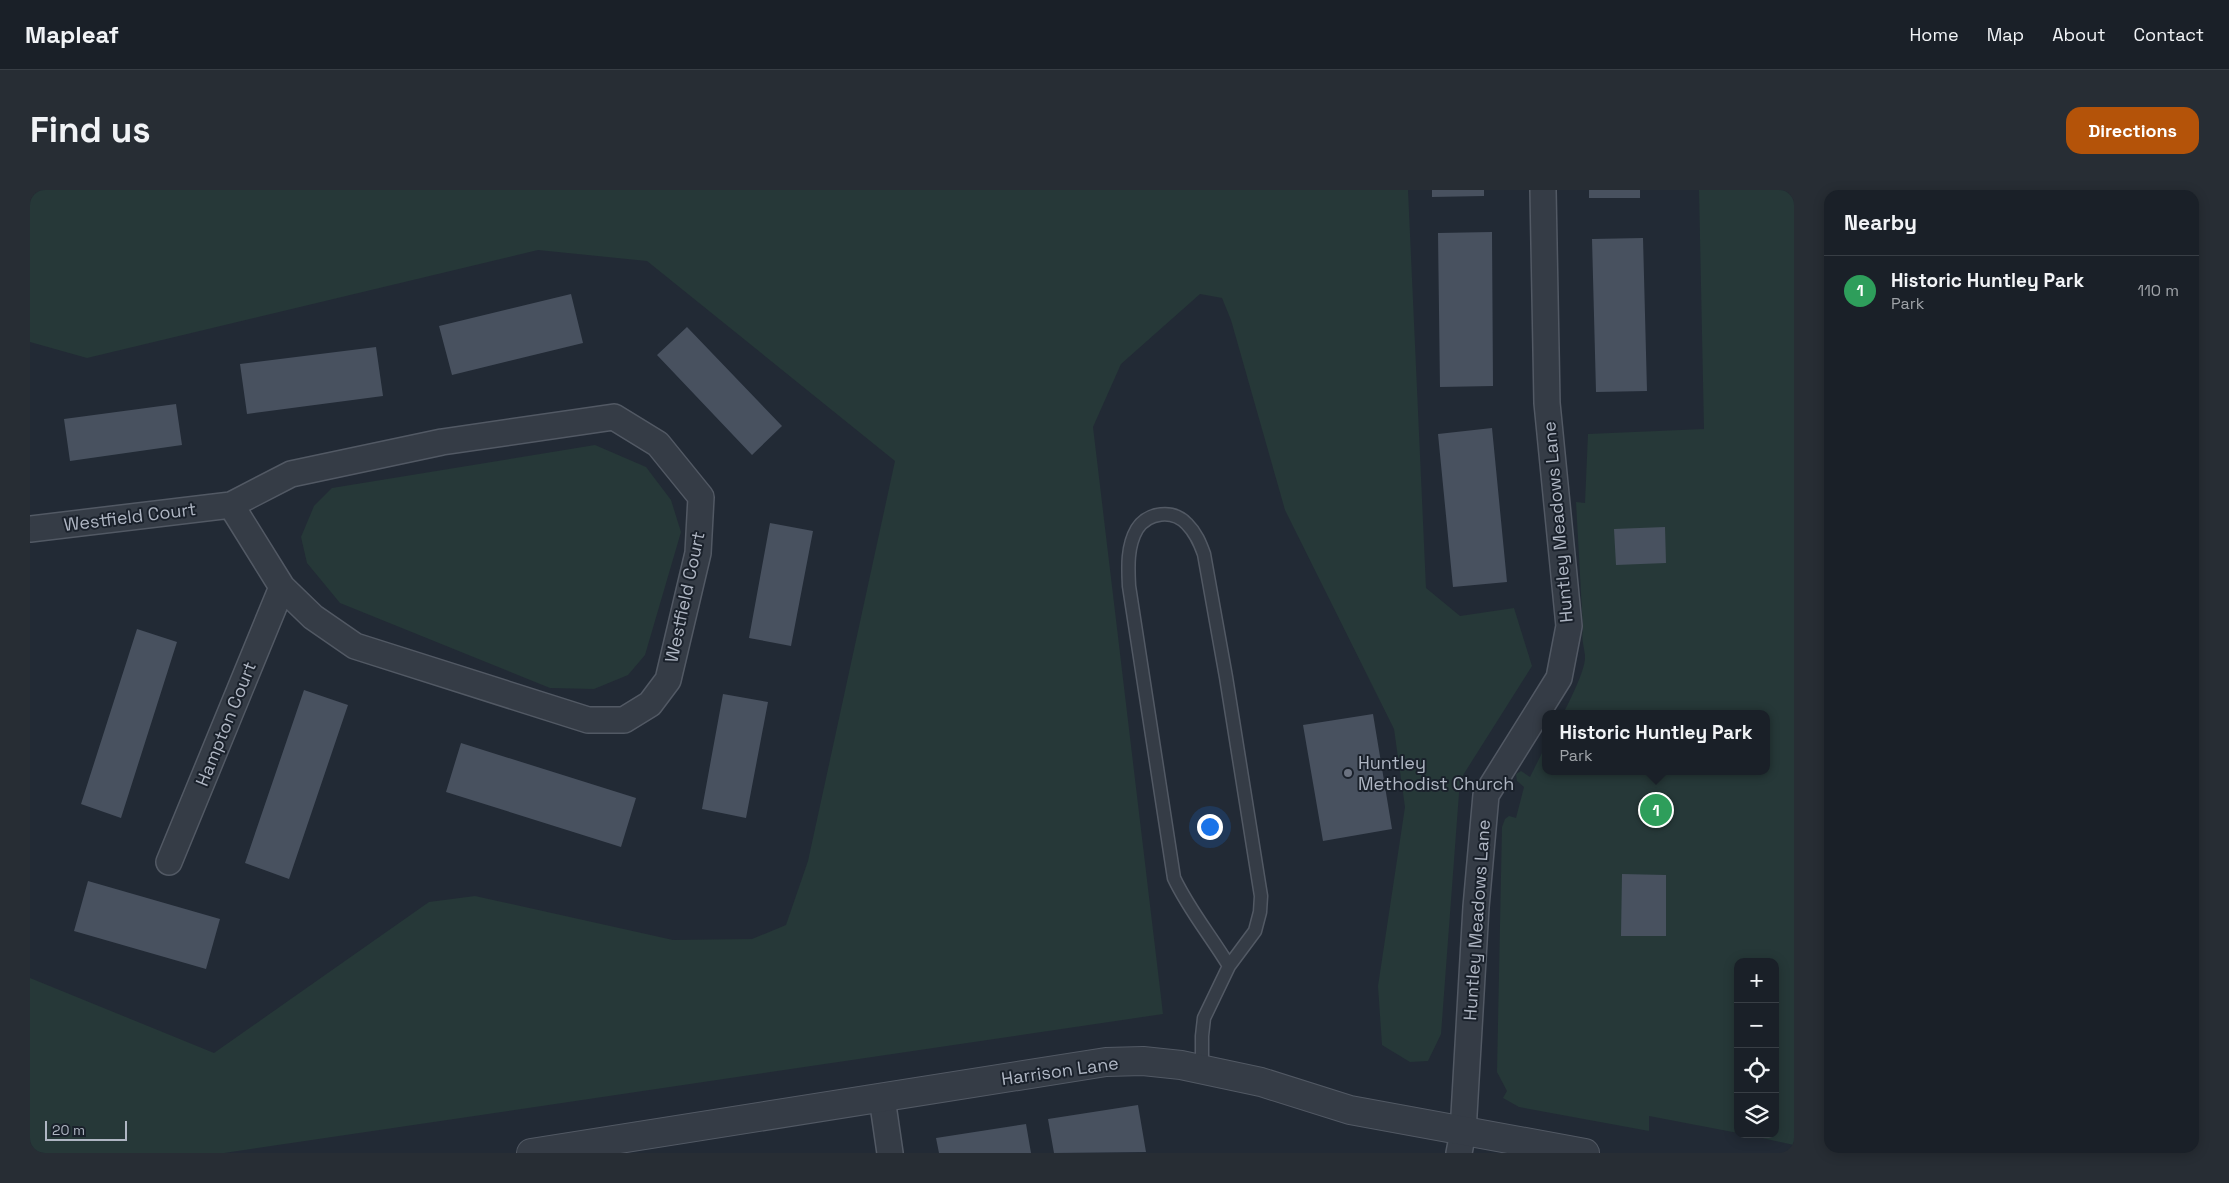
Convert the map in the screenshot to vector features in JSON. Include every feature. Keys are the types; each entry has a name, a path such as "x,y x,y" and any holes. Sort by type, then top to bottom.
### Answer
{"street":[{"name":"Huntley Meadows Lane","path":"1461,1143 1476,907 1486,795 1559,678 1569,626 1547,402 1543,190"},
{"name":"Westfield Court","path":"30,529 231,505 291,474 442,442 614,417 658,444 701,497 698,553 668,680 650,704 624,720 588,720 355,646 314,617 282,587 231,505"},
{"name":"Hampton Court","path":"169,862 282,587"},
{"name":"Harrison Lane","path":"531,1153 1106,1062 1143,1060 1202,1069 1261,1082 1461,1143 1585,1153"},
{"path":"882,1098 890,1153"}],"lane":[{"path":"1202,1069 1204,1018 1229,966 1255,932 1260,912 1260,896 1204,554 1197,537 1186,522 1174,516 1161,513 1147,518 1137,529 1130,546 1128,563 1130,596 1174,878 1183,897 1212,937 1229,966"}],"shaded area":[{"path":"30,190 1408,190 1426,588 1460,616 1514,608 1532,666 1460,780 1441,1034 1428,1061 1410,1062 1382,1045 1378,986 1405,807 1394,729 1285,510 1231,320 1222,298 1200,294 1121,364 1093,427 1163,1014 224,1153 30,1153 30,978 214,1053 429,902 475,896 673,940 752,939 786,925 808,861 895,461 647,261 538,250 87,358 30,342"},
{"path":"1699,190 1794,190 1794,1145 1762,1138 1779,1138 1779,958 1734,958 1734,1132 1649,1116 1649,1131 1519,1107 1503,1098 1507,1091 1497,1072 1502,827 1505,819 1509,816 1516,818 1524,787 1517,781 1516,774 1521,771 1530,777 1542,753 1542,775 1770,775 1770,710 1565,710 1585,662 1582,639 1576,502 1585,503 1588,434 1704,429"},
{"path":"595,445 646,467 671,500 681,532 645,655 628,675 594,689 550,688 340,603 307,563 301,537 314,506 332,488"}],"building":[{"path":"1432,190 1484,190 1484,196 1432,197"},
{"path":"1589,190 1640,190 1640,198 1589,198"},
{"path":"1492,232 1493,386 1440,387 1438,233"},
{"path":"1643,238 1647,391 1596,392 1592,239"},
{"path":"571,294 583,343 452,375 439,326"},
{"path":"687,327 782,426 752,455 657,355"},
{"path":"376,347 383,396 247,414 240,364"},
{"path":"176,404 182,445 70,461 64,419"},
{"path":"1492,428 1507,582 1453,587 1438,434"},
{"path":"770,523 813,531 791,646 749,638"},
{"path":"1665,527 1666,563 1616,565 1614,529"},
{"path":"137,629 177,642 121,818 81,804"},
{"path":"304,690 348,705 289,879 245,863"},
{"path":"723,694 768,702 746,818 702,809"},
{"path":"1373,714 1392,829 1323,841 1303,725"},
{"path":"461,743 636,798 621,847 446,792"},
{"path":"1622,874 1666,875 1666,936 1621,936"},
{"path":"88,881 220,919 206,969 74,931"},
{"path":"1138,1105 1146,1152 1054,1153 1048,1119"},
{"path":"1026,1124 1031,1153 939,1153 936,1138"}],"place":[{"name":"Huntley Methodist Church","path":"1348,773"},
{"name":"Historic Huntley Park","path":"1656,810"}]}
